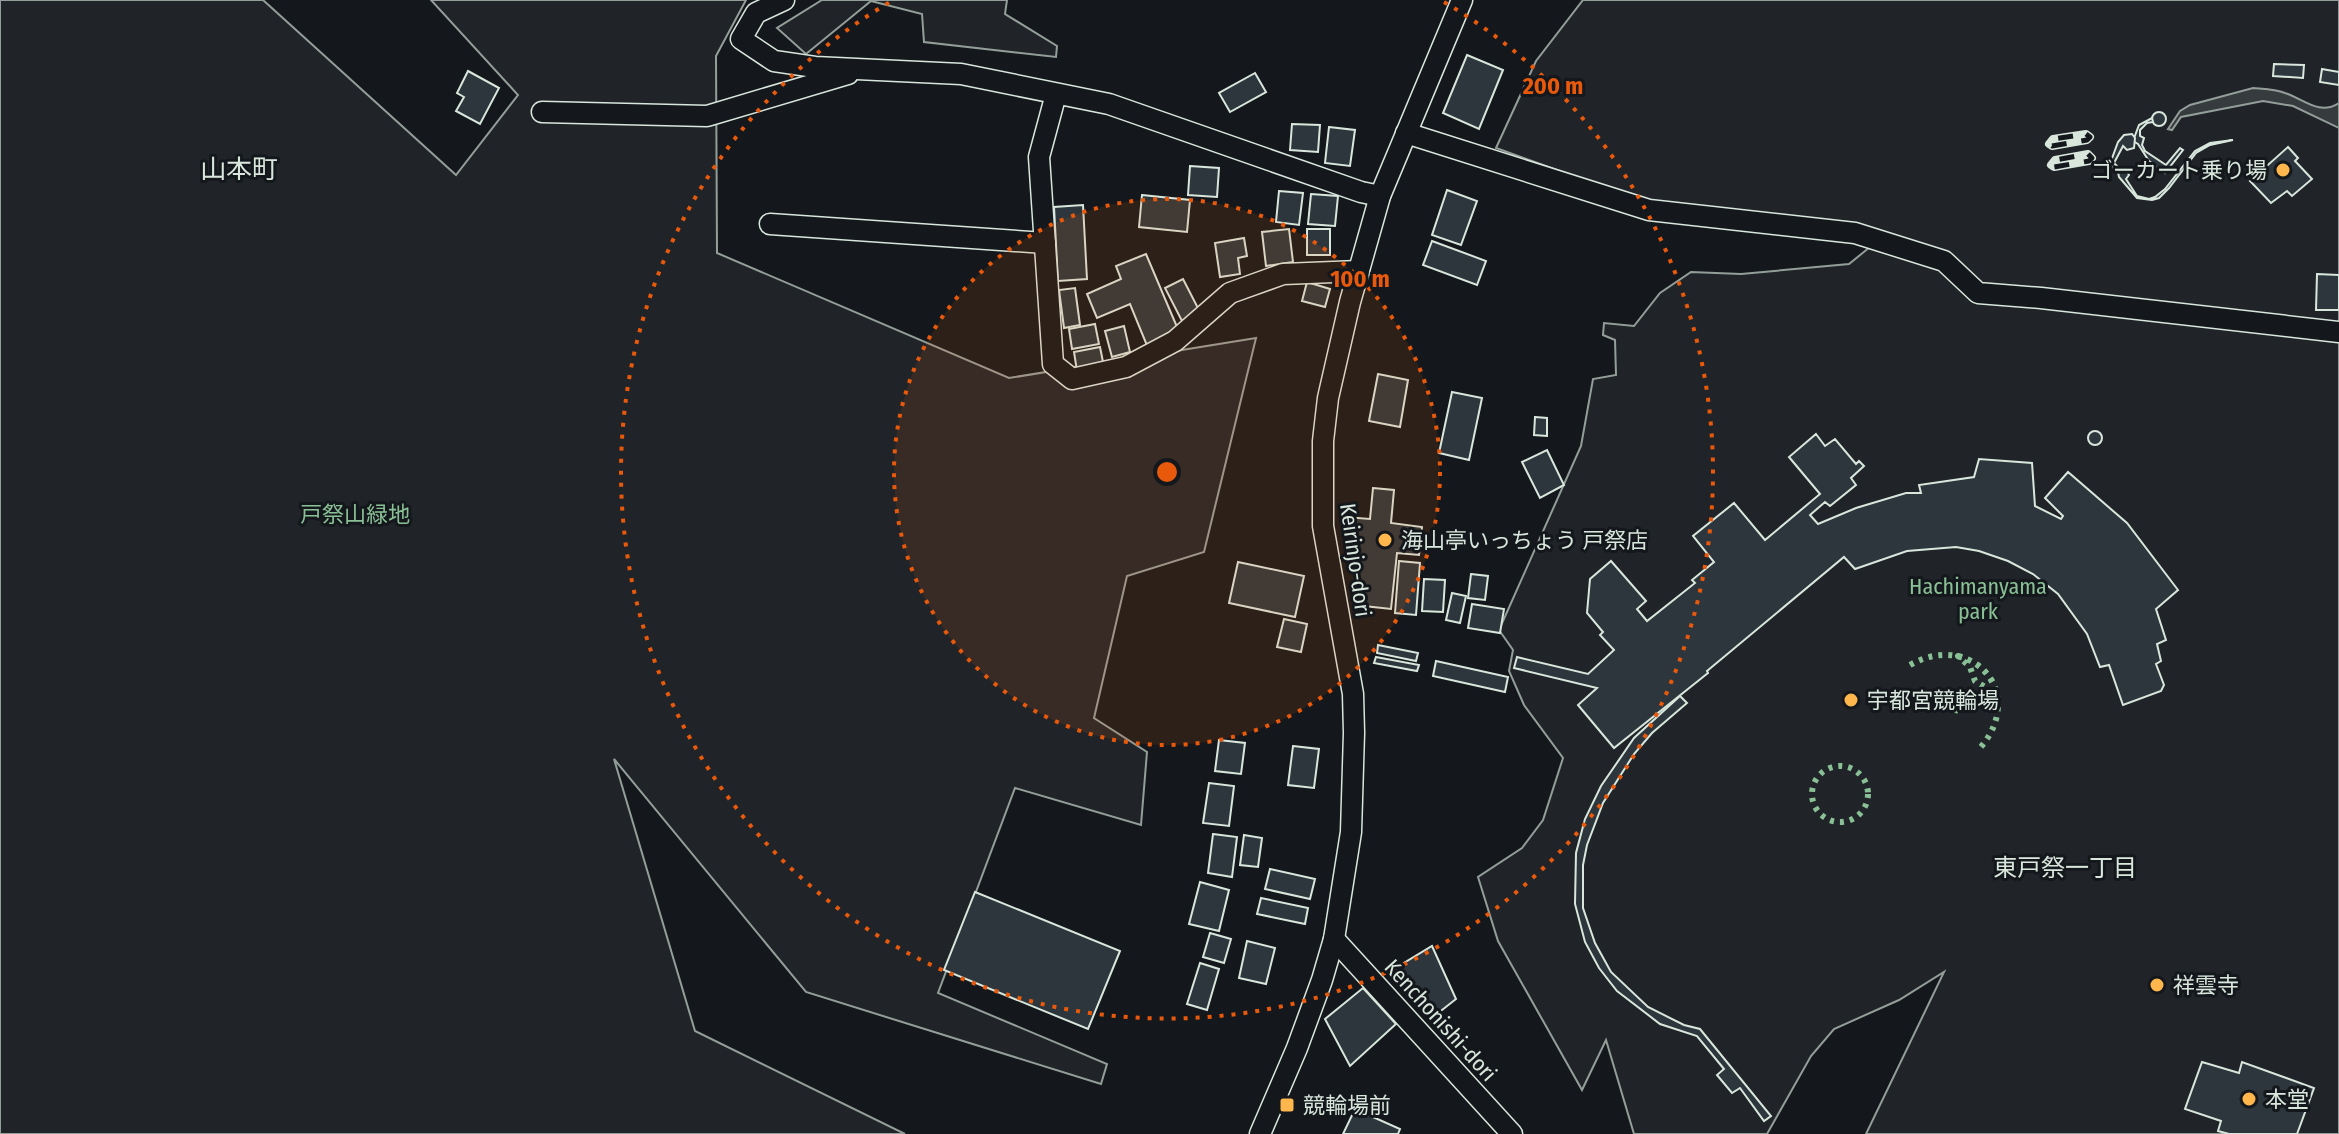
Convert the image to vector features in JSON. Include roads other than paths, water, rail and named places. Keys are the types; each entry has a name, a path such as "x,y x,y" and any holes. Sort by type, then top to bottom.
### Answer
{"street":[{"path":"784,0 756,13 741,39 774,61 815,67 961,74 1109,104 1380,196"},
{"name":"Keirinjo-dori","path":"1260,1134 1297,1048 1334,939 1351,832 1354,733 1347,651 1323,526 1323,441 1336,361 1380,196 1462,0"},
{"path":"542,112 707,116 866,68"},
{"path":"1056,94 1039,157 1053,364 1072,379 1126,367 1175,341 1230,293 1283,274 1359,271"},
{"path":"1406,133 1649,210 1855,233 1944,261 1978,293 2056,299 2339,332"},
{"path":"770,224 1045,243"},
{"name":"Kenchonishi-dori","path":"1334,939 1512,1134"}],"railway":[{"path":"2086,134 2090,137 2087,140 2049,144 2053,139 2086,134"},
{"path":"2088,154 2092,158 2089,161 2051,165 2055,160 2088,154"}],"place":[{"name":"ゴーカート乗り場","path":"2283,170"},
{"name":"海山亭いっちょう 戸祭店","path":"1385,540"},
{"name":"宇都宮競輪場","path":"1851,700"},
{"name":"祥雲寺","path":"2157,985"},
{"name":"本堂","path":"2249,1099"},
{"name":"競輪場前","path":"1287,1105"}],"district":[{"name":"山本町","path":"239,169"},
{"name":"東戸祭一丁目","path":"2065,868"}],"park label":[{"name":"戸祭山緑地","path":"355,514"},
{"name":"Hachimanyama park","path":"1978,598"}]}
